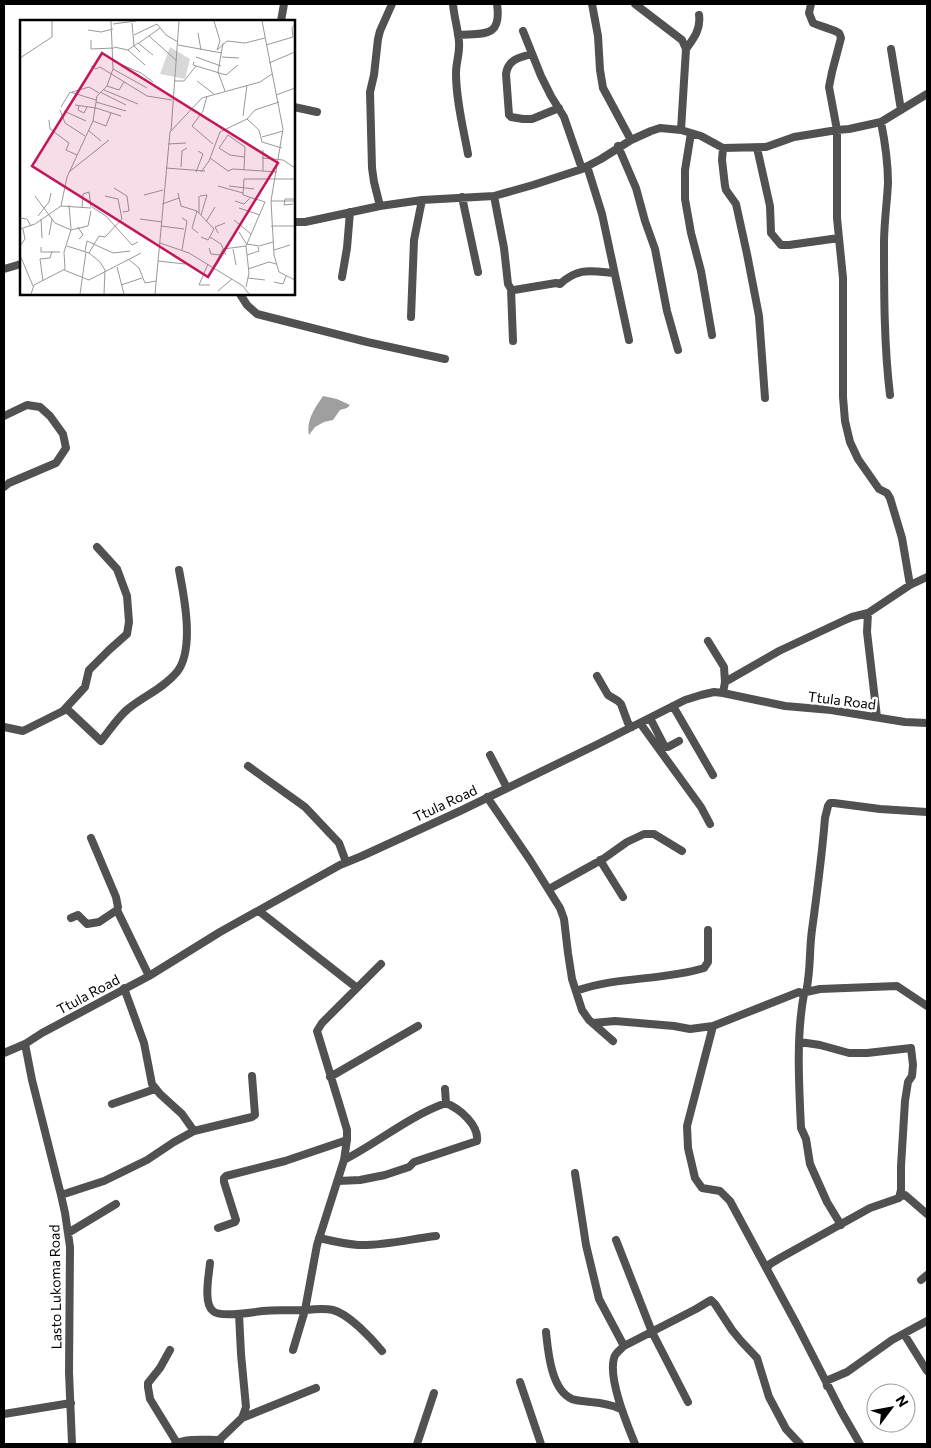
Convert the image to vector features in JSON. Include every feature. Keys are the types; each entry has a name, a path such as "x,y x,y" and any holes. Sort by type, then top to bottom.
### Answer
{"street":[{"path":"281,20 284,4"},
{"path":"380,206 372,168 370,92 380,30 392,4"},
{"path":"453,4 459,53 456,80 468,154"},
{"path":"458,35 487,33 493,30 498,19 497,4"},
{"path":"592,4 598,36 603,88 631,140"},
{"path":"635,4 682,40 686,49 681,130"},
{"path":"811,4 810,13 813,23 836,31 840,34 841,38 829,87 837,130 837,218 842,278 844,398 847,428 850,442 858,459 880,489 887,493 890,498 902,538 910,585"},
{"path":"686,49 700,26 699,15"},
{"path":"523,31 551,96 564,117 602,214 629,340"},
{"path":"891,49 902,110"},
{"path":"532,54 518,58 511,62 507,68 509,115 528,120 559,108"},
{"path":"295,222 305,222 380,206 422,200 494,196 585,167 618,146 660,128 691,133 706,138 723,148 757,148 773,146 794,137 837,130 849,130 881,122 927,95"},
{"path":"927,95 927,104"},
{"path":"295,107 317,112"},
{"path":"881,122 888,182 884,241 884,280 890,395"},
{"path":"691,133 685,170 685,199 691,233 701,271 712,335"},
{"path":"618,146 636,188 655,249 667,311 678,350"},
{"path":"723,148 722,160 725,186 736,204 759,316 765,398"},
{"path":"757,148 770,206 771,233 775,239 781,245 789,245 839,238"},
{"path":"494,196 510,289 514,341"},
{"path":"462,197 478,272"},
{"path":"410,317 414,240 422,200"},
{"path":"342,277 350,212"},
{"path":"4,269 20,264"},
{"path":"510,289 560,284 566,278 583,270 614,273"},
{"path":"241,295 247,305 257,314 367,342 446,359"},
{"path":"4,416 27,405 40,407 50,416 63,434 66,448 56,462 4,487"},
{"path":"4,727 23,731 63,711 85,687 89,670 127,634 129,622 127,596 117,569 97,547"},
{"path":"66,708 101,741 127,709 162,686 178,670 185,652 187,623 179,570"},
{"path":"725,682 779,651 843,621 868,613 927,576"},
{"path":"868,613 867,632 877,716"},
{"path":"708,641 724,667 725,682 723,693"},
{"path":"597,676 608,695 621,704 632,727"},
{"name":"Ttula Road","path":"4,1053 25,1044 149,976 191,949 346,862 432,824 685,700 714,692 785,706 877,716 905,722 927,723"},
{"path":"672,706 712,775"},
{"path":"650,718 665,747 679,741"},
{"path":"640,723 701,807 710,824"},
{"path":"490,755 507,788"},
{"path":"248,766 305,807 339,843 346,862"},
{"path":"487,797 560,908 564,919 569,959 576,991 585,1016 613,1041"},
{"path":"841,1224 827,1202 810,1164 806,1139 801,1128 800,1042 802,1004 808,980 812,930 828,806 830,803 834,803 880,809 927,812"},
{"path":"549,889 627,842 644,834 654,834 682,851"},
{"path":"91,838 116,897 117,910 149,976"},
{"path":"600,860 623,897"},
{"path":"71,918 78,915 87,924 95,923 117,910"},
{"path":"259,911 358,988"},
{"path":"576,991 591,985 666,976 704,968 708,962 708,930"},
{"path":"293,1350 306,1310 319,1238 344,1160 347,1140 347,1130 317,1031 322,1023 381,964"},
{"path":"593,1023 615,1021 690,1029 713,1026 799,992 820,989 897,986 927,1006"},
{"path":"124,988 140,1031 150,1079 155,1089 182,1114 194,1131"},
{"path":"330,1077 418,1026"},
{"path":"713,1026 687,1126 688,1148 696,1178 702,1188 720,1191 730,1201 827,1386 860,1444"},
{"path":"800,1042 849,1053 911,1048 913,1065 905,1101 900,1196"},
{"name":"Lasto Lukoma Road","path":"25,1044 32,1080 61,1195 70,1247 69,1372 72,1444"},
{"path":"61,1195 104,1181 147,1160 194,1131 250,1118 255,1115 252,1076"},
{"path":"112,1104 155,1089"},
{"path":"445,1089 446,1103"},
{"path":"344,1160 367,1148 414,1118 446,1103"},
{"path":"338,1180 360,1180 385,1175 409,1167 414,1162 477,1141 478,1138 475,1130 468,1120 459,1110 446,1103"},
{"path":"218,1228 236,1220 224,1182 226,1176 285,1161 347,1140"},
{"path":"575,1173 586,1245 594,1282 603,1309 624,1346"},
{"path":"766,1268 775,1261 870,1208 900,1196 905,1195 927,1214"},
{"path":"68,1233 116,1204"},
{"path":"319,1238 358,1245 436,1236"},
{"path":"616,1240 652,1332 688,1402"},
{"path":"210,1263 207,1297 211,1309 217,1313 239,1314 321,1308 335,1310 361,1329 382,1351"},
{"path":"635,1444 621,1409 614,1383 613,1364 616,1353 624,1346 711,1300 716,1304 732,1330 757,1358 772,1404 786,1429 800,1444"},
{"path":"170,1350 160,1368 148,1383 150,1400 176,1444 194,1440 218,1443 242,1418 246,1407 239,1314"},
{"path":"827,1386 826,1381 847,1372 892,1340 927,1322"},
{"path":"546,1332 551,1367 566,1395 572,1400 598,1403 621,1409"},
{"path":"904,1334 927,1370"},
{"path":"520,1382 540,1444"},
{"path":"242,1418 316,1388"},
{"path":"417,1444 434,1393"},
{"path":"4,1414 71,1403"}],"shaded area":[{"path":"323,396 337,399 350,405 340,410 333,420 315,427 309,435 310,419"}]}
